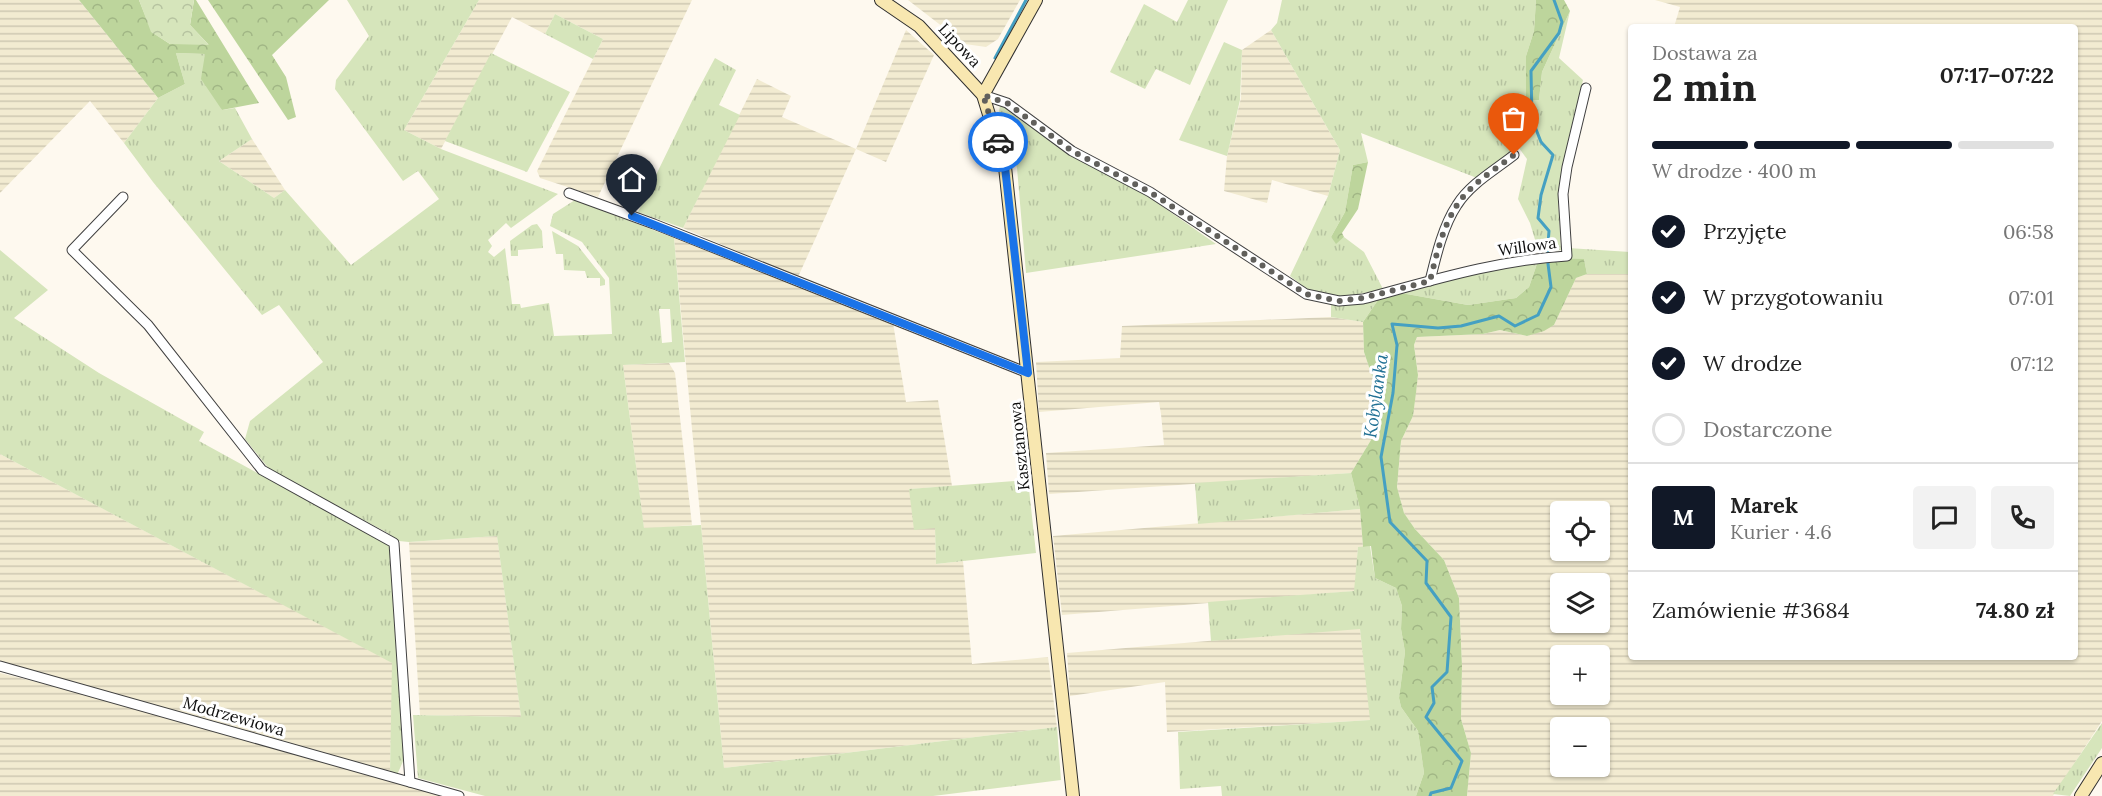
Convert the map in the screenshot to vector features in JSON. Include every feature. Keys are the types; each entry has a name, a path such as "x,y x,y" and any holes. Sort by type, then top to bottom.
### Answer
{"street":[{"name":"Lipowa","path":"881,0 919,26 983,95"},
{"path":"983,95 1036,0"},
{"name":"Willowa","path":"983,95 1007,103 1072,151 1150,192 1306,294 1339,301 1363,298 1509,262 1543,256 1567,256 1563,194 1567,167 1586,88"},
{"name":"Kasztanowa","path":"983,95 1005,167 1073,796"},
{"path":"1430,281 1445,231 1457,204 1482,178 1514,155"},
{"path":"569,194 654,224 1028,373"},
{"path":"123,197 72,250 148,325 262,470 394,543 410,782"},
{"name":"Modrzewiowa","path":"0,666 459,796"},
{"path":"2081,796 2102,763"}],"shaded area":[{"path":"0,0 79,0 158,98 124,143 90,101 0,193"},
{"path":"479,0 692,0 598,197 540,178 537,171 603,39 555,14 545,34 512,17 441,149 404,130"},
{"path":"908,0 1020,0 998,39 986,47 965,44"},
{"path":"1655,0 2102,0 2102,721 2053,796 1467,796 1471,753 1461,719 1462,666 1459,598 1444,560 1415,529 1404,513 1397,487 1401,441 1413,416 1418,375 1414,345 1417,337 1483,334 1500,330 1527,336 1554,325 1576,278 1587,274 1628,274 1628,660 2078,660 2078,24 1675,24 1680,7"},
{"path":"906,30 934,55 886,162 856,149"},
{"path":"1271,30 1340,150 1328,196 1272,180 1267,203 1224,191 1227,156 1241,98 1242,50"},
{"path":"757,79 791,96 782,117 856,149 798,277 683,228"},
{"path":"252,139 285,190 274,198 219,161"},
{"path":"674,238 893,323 906,402 938,400 952,486 909,489 935,528 936,564 963,561 972,664 1048,657 1057,727 724,768"},
{"path":"1331,317 1363,322 1364,352 1373,379 1375,408 1371,440 1351,473 1049,494 1046,453 1164,445 1161,414 1159,402 1039,412 1036,362 1120,358 1122,326"},
{"path":"669,363 675,373 692,525 644,529 623,365"},
{"path":"0,454 393,663 390,772 0,664"},
{"path":"1360,509 1363,547 1358,547 1355,591 1062,615 1053,536"},
{"path":"497,536 521,717 420,715 409,542"},
{"path":"1360,628 1371,720 1167,732 1165,682 1070,696 1067,653"},
{"path":"0,673 89,695 445,796 0,796"}],"green space":[{"path":"79,0 139,0 152,32 170,44 208,44 190,25 194,0 196,0 259,103 222,110 201,79 205,54 176,53 185,84 158,98"},
{"path":"139,0 194,0 190,25 209,45 170,44 151,32"},
{"path":"208,0 329,0 272,55 286,77 296,117 288,120"},
{"path":"347,0 479,0 404,130 441,149 558,194 511,228 506,223 488,240 492,246 488,252 494,257 505,248 512,304 520,304 521,308 549,303 554,336 612,334 609,278 582,242 550,226 553,214 575,200 674,238 685,362 623,365 644,528 701,525 724,768 1057,727 1061,780 933,796 485,796 418,778 413,715 521,717 497,536 399,541 270,470 245,439 250,421 323,362 279,305 262,315 124,143 158,98 185,84 176,53 206,54 222,110 235,108 252,139 219,161 274,198 285,190 351,265 439,199 418,171 403,181 335,89 336,80 369,36","holes":["659,309 670,309 672,342 662,343"]},
{"path":"1188,0 1228,0 1190,85 1156,69 1145,89 1110,72 1144,4 1177,22"},
{"path":"1282,0 1536,0 1534,31 1526,56 1526,101 1539,100 1542,72 1570,11 1559,58 1583,80 1568,141 1558,198 1561,250 1539,253 1530,223 1518,199 1527,159 1519,148 1477,178 1361,133 1368,162 1353,165 1345,212 1331,237 1336,243 1344,237 1364,252 1383,289 1345,297 1308,290 1290,276 1328,196 1340,150 1271,30 1277,23"},
{"path":"1536,0 1564,0 1570,11 1542,72 1539,100 1526,101 1526,56 1534,31"},
{"path":"555,14 603,39 593,59 545,34"},
{"path":"1224,42 1242,50 1240,100 1227,156 1179,140"},
{"path":"491,53 570,92 527,172 445,141"},
{"path":"715,58 736,70 719,105 740,115 683,228 638,212"},
{"path":"1000,106 1006,107 1069,154 1149,197 1216,244 1026,273 1017,168 999,111"},
{"path":"1368,162 1358,209 1342,233 1344,237 1336,244 1331,237 1345,212 1353,165"},
{"path":"537,224 542,231 543,248 518,250 518,256 511,256 510,241 532,225"},
{"path":"552,231 578,246 605,280 605,285 600,286 600,278 587,278 585,271 564,270 563,254 556,254"},
{"path":"1568,248 1628,252 1628,274 1587,274 1584,259 1569,259"},
{"path":"0,250 48,290 14,318 99,373 204,432 199,441 390,546 404,759 397,775 390,772 392,663 0,454"},
{"path":"1539,258 1529,287 1516,298 1468,305 1401,293 1483,267"},
{"path":"1539,258 1584,259 1587,274 1576,278 1554,325 1527,336 1500,330 1483,334 1417,337 1414,345 1418,375 1416,393 1413,416 1401,441 1397,487 1404,513 1415,529 1444,560 1459,598 1462,666 1461,719 1471,753 1467,796 1416,796 1424,773 1418,731 1401,707 1399,698 1405,652 1401,629 1402,606 1396,588 1375,578 1371,546 1363,547 1360,509 1351,473 1371,440 1375,408 1373,379 1364,352 1363,322 1378,300 1401,293 1468,305 1516,298 1529,287"},
{"path":"1378,300 1363,322 1331,317 1331,305"},
{"path":"1351,473 1360,509 1198,524 1195,483"},
{"path":"1028,480 1036,553 936,564 935,528 914,530 909,489"},
{"path":"1370,546 1375,578 1396,588 1402,606 1401,629 1405,652 1399,698 1401,707 1418,731 1424,773 1416,796 1222,796 1221,786 1180,789 1178,732 1370,720 1360,629 1211,641 1208,602 1354,591 1358,547"},
{"path":"2102,723 2102,748 2070,796 2053,794"}],"waterway":[{"path":"995,58 1026,0"},
{"name":"Kobylanka","path":"1430,796 1431,793 1451,788 1462,761 1426,717 1434,703 1432,687 1447,672 1451,617 1426,583 1427,561 1390,522 1381,457 1393,393 1397,345 1392,324 1438,328 1461,326 1499,316 1515,326 1538,315 1551,287 1547,256 1549,231 1538,218 1541,195 1553,155 1541,142 1532,119 1531,71 1559,33 1562,22 1554,0"}],"way so far":[{"path":"998,142 983,95 1007,103 1072,151 1150,192 1240,253 1306,294 1339,301 1363,298 1430,281 1434,261 1457,204 1482,178 1514,155"}],"route":[{"path":"632,216 1028,373 1005,167 998,142"}]}
